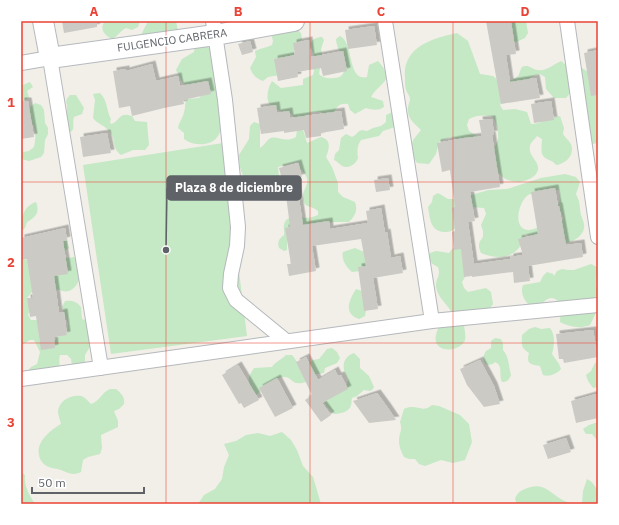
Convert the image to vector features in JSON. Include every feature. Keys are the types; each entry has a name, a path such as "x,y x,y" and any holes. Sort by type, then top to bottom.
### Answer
{"main road":[{"path":"43,21 50,58"},
{"name":"FULGENCIO CABRERA","path":"50,58 214,28 294,21"}],"street":[{"path":"385,21 432,321"},
{"path":"566,21 598,236"},
{"path":"214,28 224,100 238,227 238,246 231,274 230,288 236,300 286,341"},
{"path":"21,63 50,58 101,368"},
{"path":"21,380 432,321 598,305"}],"green space":[{"path":"105,21 140,21 138,27 132,30 126,28 112,39 103,32 102,27"},
{"path":"148,21 176,21 178,31 143,41 141,35"},
{"path":"494,21 526,21 528,33 525,38 514,43"},
{"path":"270,29 296,29 301,33 302,39 294,48 294,54 289,59 280,75 268,77 263,81 258,79 252,73 250,68 256,57 255,51 272,45 273,41"},
{"path":"457,33 468,41 480,74 493,76 500,82 515,79 524,66 540,70 547,69 561,61 566,65 570,78 571,90 566,98 554,98 546,89 545,77 540,74 535,75 518,86 500,105 503,110 515,109 527,112 531,124 560,116 564,128 563,134 571,144 572,148 571,155 566,161 556,165 544,157 542,150 542,139 537,136 530,146 531,153 538,167 536,174 521,182 507,180 502,177 494,163 494,150 498,139 496,124 492,116 483,115 469,119 467,125 469,131 480,138 461,143 457,139 450,137 439,142 436,154 429,164 417,163 410,152 413,140 421,130 408,114 410,97 405,87 405,67 408,59 414,51 421,46 429,41"},
{"path":"340,36 347,46 356,74 361,77 367,77 369,65 378,61 383,68 386,73 385,81 371,97 383,101 384,107 375,110 366,108 355,114 350,110 348,104 343,104 338,107 334,113 325,116 321,112 314,112 302,117 301,123 307,143 321,137 327,140 329,148 326,157 332,167 338,183 338,192 343,197 355,202 356,210 349,222 333,222 324,224 287,240 287,250 284,251 279,248 278,242 284,235 284,226 287,219 293,217 308,218 318,215 318,211 306,205 303,201 303,194 307,185 306,176 300,168 298,162 278,167 279,176 267,187 258,190 249,184 243,176 240,167 239,155 249,139 250,126 254,122 260,124 260,148 272,138 288,140 296,137 297,126 293,116 287,112 275,109 269,104 268,92 270,84 272,81 281,88 303,85 303,79 313,75 314,71 312,66 315,57 310,44 313,40 320,37 324,40 321,49 324,64 320,68 319,74 328,78 340,77 344,68 336,39"},
{"path":"201,44 212,49 222,113 221,130 214,141 198,144 188,142 184,139 184,133 178,128 187,99 199,98 203,94 203,82 198,85 187,86 182,82 176,70 182,59 194,52 195,46"},
{"path":"582,68 588,72 598,95 598,143 586,143 579,73"},
{"path":"30,82 33,87 27,91 29,97 21,103 21,86"},
{"path":"100,93 106,102 111,124 123,115 132,116 135,121 147,122 149,145 145,150 133,150 121,155 118,152 110,132 93,118 95,100 93,94"},
{"path":"70,95 76,95 84,108 82,114 74,117 73,129 67,133 66,101"},
{"path":"35,103 41,105 44,110 48,134 45,140 44,153 41,157 29,161 21,159 21,149 23,152 29,151 34,147 35,130 34,126 21,109 26,110"},
{"path":"397,110 398,126 383,131 379,136 361,140 357,153 358,158 354,164 345,167 334,160 335,154 339,150 341,138 346,134 352,137 361,130 367,131 381,126 386,122 386,115"},
{"path":"223,143 247,336 111,354 83,165"},
{"path":"565,174 576,177 580,182 576,194 579,200 584,228 582,234 577,238 565,243 561,229 563,217 558,206 560,200 559,190 532,193 524,199 518,215 520,226 529,230 541,226 547,229 531,238 531,236 525,234 519,248 508,256 495,257 481,253 479,245 483,237 481,225 486,214 484,208 472,207 458,225 450,232 439,231 433,227 430,219 428,207 432,202 433,196 438,193 448,199 454,199 459,195 471,195 489,190 507,189 541,178"},
{"path":"36,202 38,209 36,214 27,222 25,228 21,231 22,218 26,210"},
{"path":"67,240 69,248 60,254 67,258 74,257 77,261 80,270 78,283 75,287 68,291 53,289 31,293 27,298 30,309 28,315 31,320 37,320 39,339 43,349 61,334 67,335 68,324 62,307 65,301 76,302 81,307 82,319 88,321 91,345 85,355 83,367 72,365 71,359 67,355 60,355 59,372 27,372 31,367 37,364 40,352 34,340 30,340 21,345 21,259 34,259 61,242"},
{"path":"459,245 465,246 465,277 462,282 464,288 468,292 486,288 491,292 493,304 489,310 464,324 465,338 464,342 460,346 444,349 439,347 436,343 436,337 440,323 453,315 438,293 436,283 439,270 438,267 431,262 430,253 436,251 449,253 453,248"},
{"path":"355,248 364,252 372,261 361,271 352,272 344,263 343,252"},
{"path":"591,264 597,267 598,272 596,287 598,291 598,305 590,325 575,327 560,322 561,304 553,298 546,300 542,305 530,306 524,299 522,294 523,285 540,282 547,272 553,274 554,276 557,271 562,269 574,270"},
{"path":"356,289 362,291 366,310 365,316 359,319 354,317 349,310 351,298"},
{"path":"535,327 541,329 550,328 552,331 554,344 552,354 561,369 553,375 543,375 540,366 530,363 528,359 529,353 522,346 522,335 529,329"},
{"path":"495,338 501,339 503,350 507,356 511,375 505,382 502,382 498,364 495,362 487,365 484,360 486,351 491,348 491,341"},
{"path":"332,348 337,352 340,358 337,363 325,368 324,373 312,375 308,363 319,359 327,349"},
{"path":"354,353 360,359 360,368 369,376 374,387 369,391 364,390 352,398 349,409 341,413 334,414 324,402 346,388 348,379 344,371 344,364 347,357"},
{"path":"286,355 292,355 294,357 306,382 297,383 289,378 283,377 273,382 256,395 249,384 249,379 254,368 272,367"},
{"path":"597,362 598,387 593,388 586,375 591,371"},
{"path":"110,389 116,389 120,392 123,396 124,404 119,409 114,411 118,421 118,427 101,435 102,448 100,454 83,460 81,472 75,474 50,468 44,464 39,455 40,445 45,436 61,424 58,411 63,401 73,396 81,396 91,404"},
{"path":"432,405 439,406 460,415 469,424 472,442 465,460 453,463 441,460 425,466 419,464 415,459 404,457 400,449 399,441 401,430 400,422 404,409 412,407 425,409"},
{"path":"598,422 598,445 592,434 586,434 583,429"},
{"path":"282,432 291,440 297,450 303,466 313,477 321,504 198,504 204,495 215,489 222,479 224,467 229,455 224,444 236,441 246,435 258,433 270,436"},
{"path":"21,472 25,475 26,487 35,504 21,504"},
{"path":"587,479 591,481 597,490 598,504 517,504 515,499 520,491 534,486 547,489 565,501 582,503 583,491"}],"building":[{"path":"62,21 97,21 97,27 64,33"},
{"path":"486,21 511,21 516,54 506,55 510,82 536,78 540,98 501,104"},
{"path":"374,26 377,45 348,49 345,30"},
{"path":"309,40 311,57 343,51 347,71 323,76 321,68 297,72 298,77 278,81 274,59 295,55 293,43"},
{"path":"250,41 253,52 242,55 238,44"},
{"path":"598,50 598,95 591,96 584,53"},
{"path":"152,64 156,81 178,76 180,86 208,81 211,94 183,100 184,104 132,116 130,106 119,108 113,71 126,69 126,71"},
{"path":"21,101 28,101 34,137 21,139"},
{"path":"551,101 554,120 534,123 531,104"},
{"path":"276,105 277,113 289,111 290,118 341,111 344,129 321,133 321,136 306,138 304,130 261,134 257,108"},
{"path":"492,119 494,134 482,136 479,120"},
{"path":"107,133 111,153 83,157 80,137"},
{"path":"492,135 500,187 470,192 475,221 468,222 474,264 510,259 510,257 523,255 518,239 538,234 531,192 555,188 566,245 581,243 583,257 528,266 530,281 514,283 513,272 464,277 461,249 454,250 452,232 455,231 452,208 455,207 450,170 442,172 437,143"},
{"path":"298,163 302,177 296,179 303,225 329,221 330,229 368,223 366,211 381,208 391,258 400,256 403,273 373,278 378,309 364,311 358,267 366,266 361,239 312,246 316,271 289,276 287,264 291,264 285,228 290,227 286,195 279,168"},
{"path":"388,178 390,190 376,192 374,180"},
{"path":"65,228 67,240 63,241 68,274 54,276 59,313 64,312 67,335 54,337 55,348 41,350 36,316 30,317 27,298 33,298 27,259 21,260 21,238"},
{"path":"593,330 598,357 564,363 563,359 559,359 556,334"},
{"path":"306,357 318,380 335,370 338,376 341,375 348,389 322,403 331,415 321,422 305,400 312,395 296,362"},
{"path":"480,360 494,386 500,404 484,407 467,385 460,369"},
{"path":"238,365 259,400 244,408 241,403 239,404 222,375"},
{"path":"277,378 293,408 275,417 259,388"},
{"path":"377,393 396,420 369,423 353,401"},
{"path":"596,394 598,403 598,418 576,423 571,401"},
{"path":"566,438 571,452 548,459 543,445"}],"place":[{"name":"Plaza 8 de diciembre","path":"166,250"}]}
